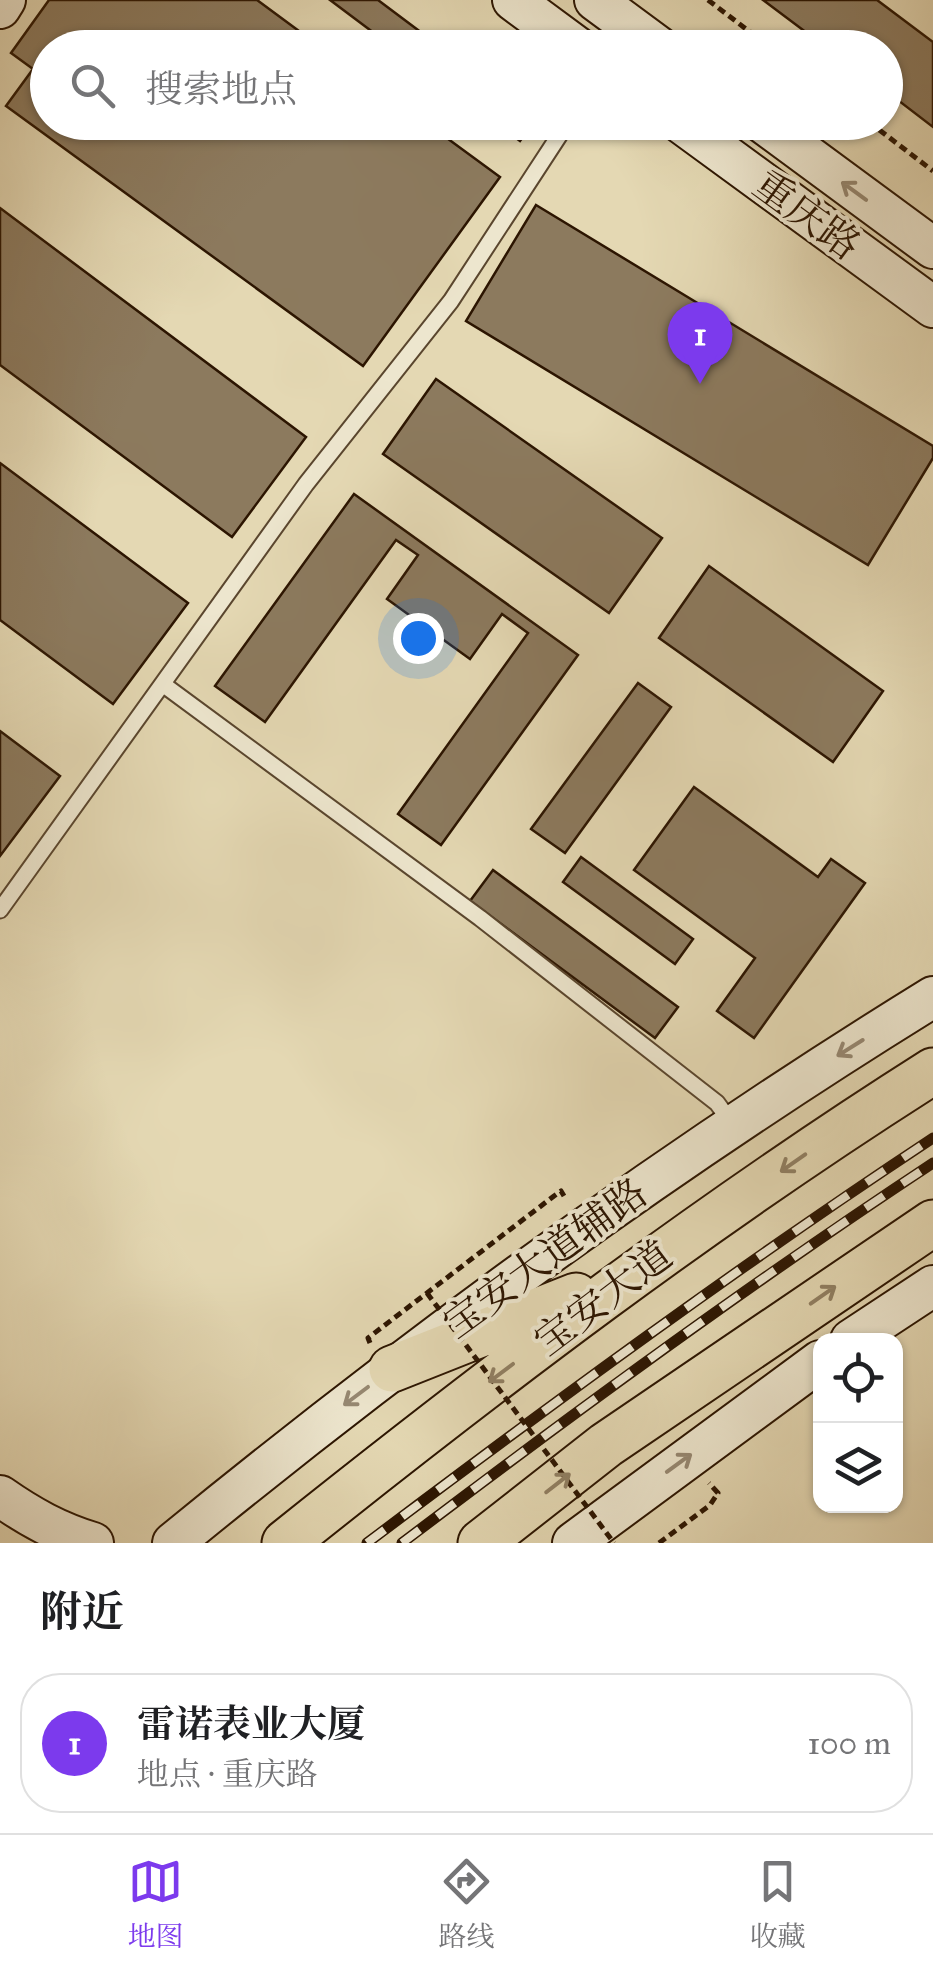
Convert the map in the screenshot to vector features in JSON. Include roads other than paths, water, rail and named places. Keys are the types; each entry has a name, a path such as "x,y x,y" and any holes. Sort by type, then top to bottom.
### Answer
{"main road":[{"path":"0,8 6,0"},
{"path":"513,0 554,30"},
{"path":"595,0 636,30"},
{"name":"重庆路","path":"704,140 933,308"},
{"name":"重庆路","path":"786,140 933,248"},
{"name":"宝安大道辅路","path":"182,1536 316,1426 379,1348 596,1219 933,996"},
{"name":"宝安大道","path":"285,1543 629,1276 933,1070"},
{"path":"481,1543 606,1445 933,1223"},
{"path":"379,1348 629,1276"},
{"path":"862,1333 933,1286"},
{"path":"573,1543 813,1366"},
{"path":"0,1496 62,1534 93,1543"},
{"path":"147,1543 182,1536"}],"lane":[{"path":"0,910 306,484 450,300 556,140"},
{"path":"164,685 480,918 717,1103 733,1125"}],"railway":[{"path":"367,1543 647,1336 933,1138"},
{"path":"402,1543 664,1348 933,1163"}],"place":[{"name":"雷诺表业大厦","path":"700,384"}]}
